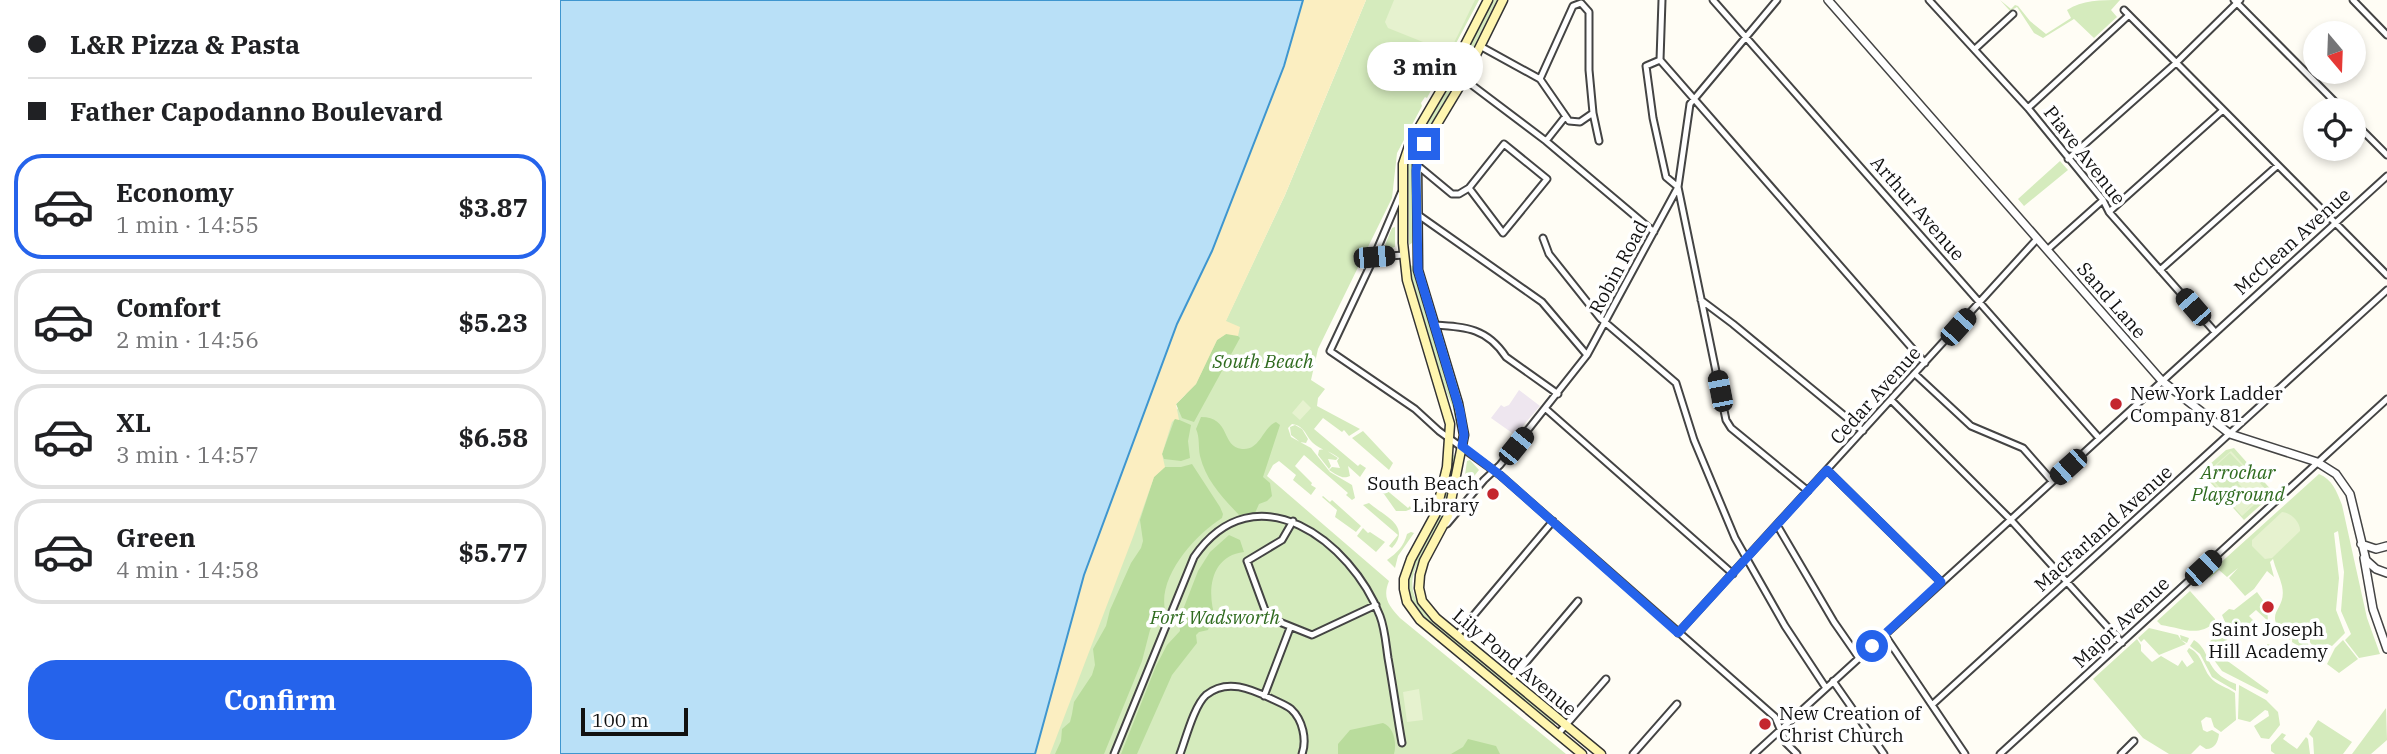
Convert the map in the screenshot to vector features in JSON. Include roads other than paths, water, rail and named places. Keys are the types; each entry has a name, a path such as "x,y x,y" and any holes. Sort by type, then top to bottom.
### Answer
{"main road":[{"path":"1450,438 1448,411 1409,288 1404,255 1403,164 1407,148 1488,0"},
{"path":"1443,529 1452,500 1464,435 1460,411 1418,270 1417,165 1422,149 1464,79 1503,0"},
{"name":"Lily Pond Avenue","path":"1450,438 1445,477 1436,513 1408,566 1404,589 1409,606 1420,620 1582,754"},
{"name":"Lily Pond Avenue","path":"1443,529 1422,566 1419,588 1427,608 1601,754"}],"street":[{"path":"1662,0 1660,60 1925,363"},
{"name":"Arthur Avenue","path":"1713,0 2099,438"},
{"name":"Robin Road","path":"1443,529 1546,409 1587,355 1678,187 1689,108 1693,99 1777,0"},
{"name":"Sand Lane","path":"1830,0 2162,381 2230,434 2317,462 2333,471 2348,490 2376,617 2387,649"},
{"name":"Piave Avenue","path":"1929,0 2028,108 2103,200 2109,212 2215,332"},
{"path":"2353,0 2387,35"},
{"path":"2068,159 2176,63 2237,1 2331,98"},
{"path":"1540,79 1573,6 1581,3 1589,12 1589,70 1598,141"},
{"path":"2028,108 2127,12 2387,275"},
{"path":"1975,49 2013,14"},
{"path":"1480,46 1540,79 1569,121 1580,122 1593,113"},
{"path":"1660,60 1646,66 1653,118 1665,177 1678,187 1728,424 1808,491"},
{"path":"1452,70 1546,141 1654,232"},
{"path":"2109,212 2223,110"},
{"path":"1546,141 1565,117"},
{"path":"2366,134 2387,155"},
{"path":"1417,165 1452,194 1459,194 1469,188 1504,144 1547,179 1503,233 1469,188"},
{"path":"2161,270 2277,166"},
{"name":"McClean Avenue","path":"1754,754 2387,176"},
{"path":"1402,190 1374,257 1329,351 1415,409 1553,521 1775,717 1786,743 1797,754"},
{"path":"2047,250 2103,200"},
{"path":"1416,214 1542,302 1587,355"},
{"path":"1543,238 1549,254 1606,323 1676,383 1704,466 1746,559 1785,626 1826,688"},
{"name":"Cedar Avenue","path":"1678,633 2038,239"},
{"path":"1374,257 1404,255"},
{"name":"MacFarland Avenue","path":"1933,704 2387,290"},
{"path":"1702,300 1863,431"},
{"path":"1434,325 1474,328 1501,349 1506,357 1558,394"},
{"path":"1915,374 1971,426 2023,448 2052,481"},
{"name":"Major Avenue","path":"2000,754 2387,399"},
{"path":"1891,400 2010,519 2122,643"},
{"path":"1546,409 1733,573"},
{"path":"1827,470 1941,582"},
{"path":"1114,754 1201,547 1220,530 1242,519 1267,516 1293,521 1308,529 1346,561 1366,585 1382,620 1402,743"},
{"path":"1293,521 1282,540 1249,559 1246,564 1272,620 1312,635 1376,605"},
{"path":"1457,635 1553,521"},
{"path":"1777,525 1834,622 1859,658"},
{"path":"2361,544 2376,548 2387,546"},
{"path":"2364,557 2373,568 2387,573"},
{"path":"1511,680 1578,601"},
{"path":"1264,696 1290,628"},
{"path":"1885,634 1965,754"},
{"path":"1558,734 1606,679"},
{"path":"1833,681 1884,754"},
{"path":"1180,754 1198,706 1207,695 1220,688 1237,686 1287,707 1295,714 1305,737 1301,754"},
{"path":"1633,754 1677,704"},
{"path":"2121,754 2134,741"}],"water":[{"path":"560,0 1303,0 1284,66 1212,251 1177,324 1084,575 1035,754 560,754"}],"place":[{"name":"New York Ladder Company 81","path":"2116,404"},
{"name":"South Beach Library","path":"1493,494"},
{"name":"Saint Joseph Hill Academy","path":"2268,607"},
{"name":"New Creation of Christ Church","path":"1765,724"}],"park label":[{"name":"South Beach","path":"1263,361"},
{"name":"Arrochar Playground","path":"2238,483"},
{"name":"Fort Wadsworth","path":"1215,617"}]}
